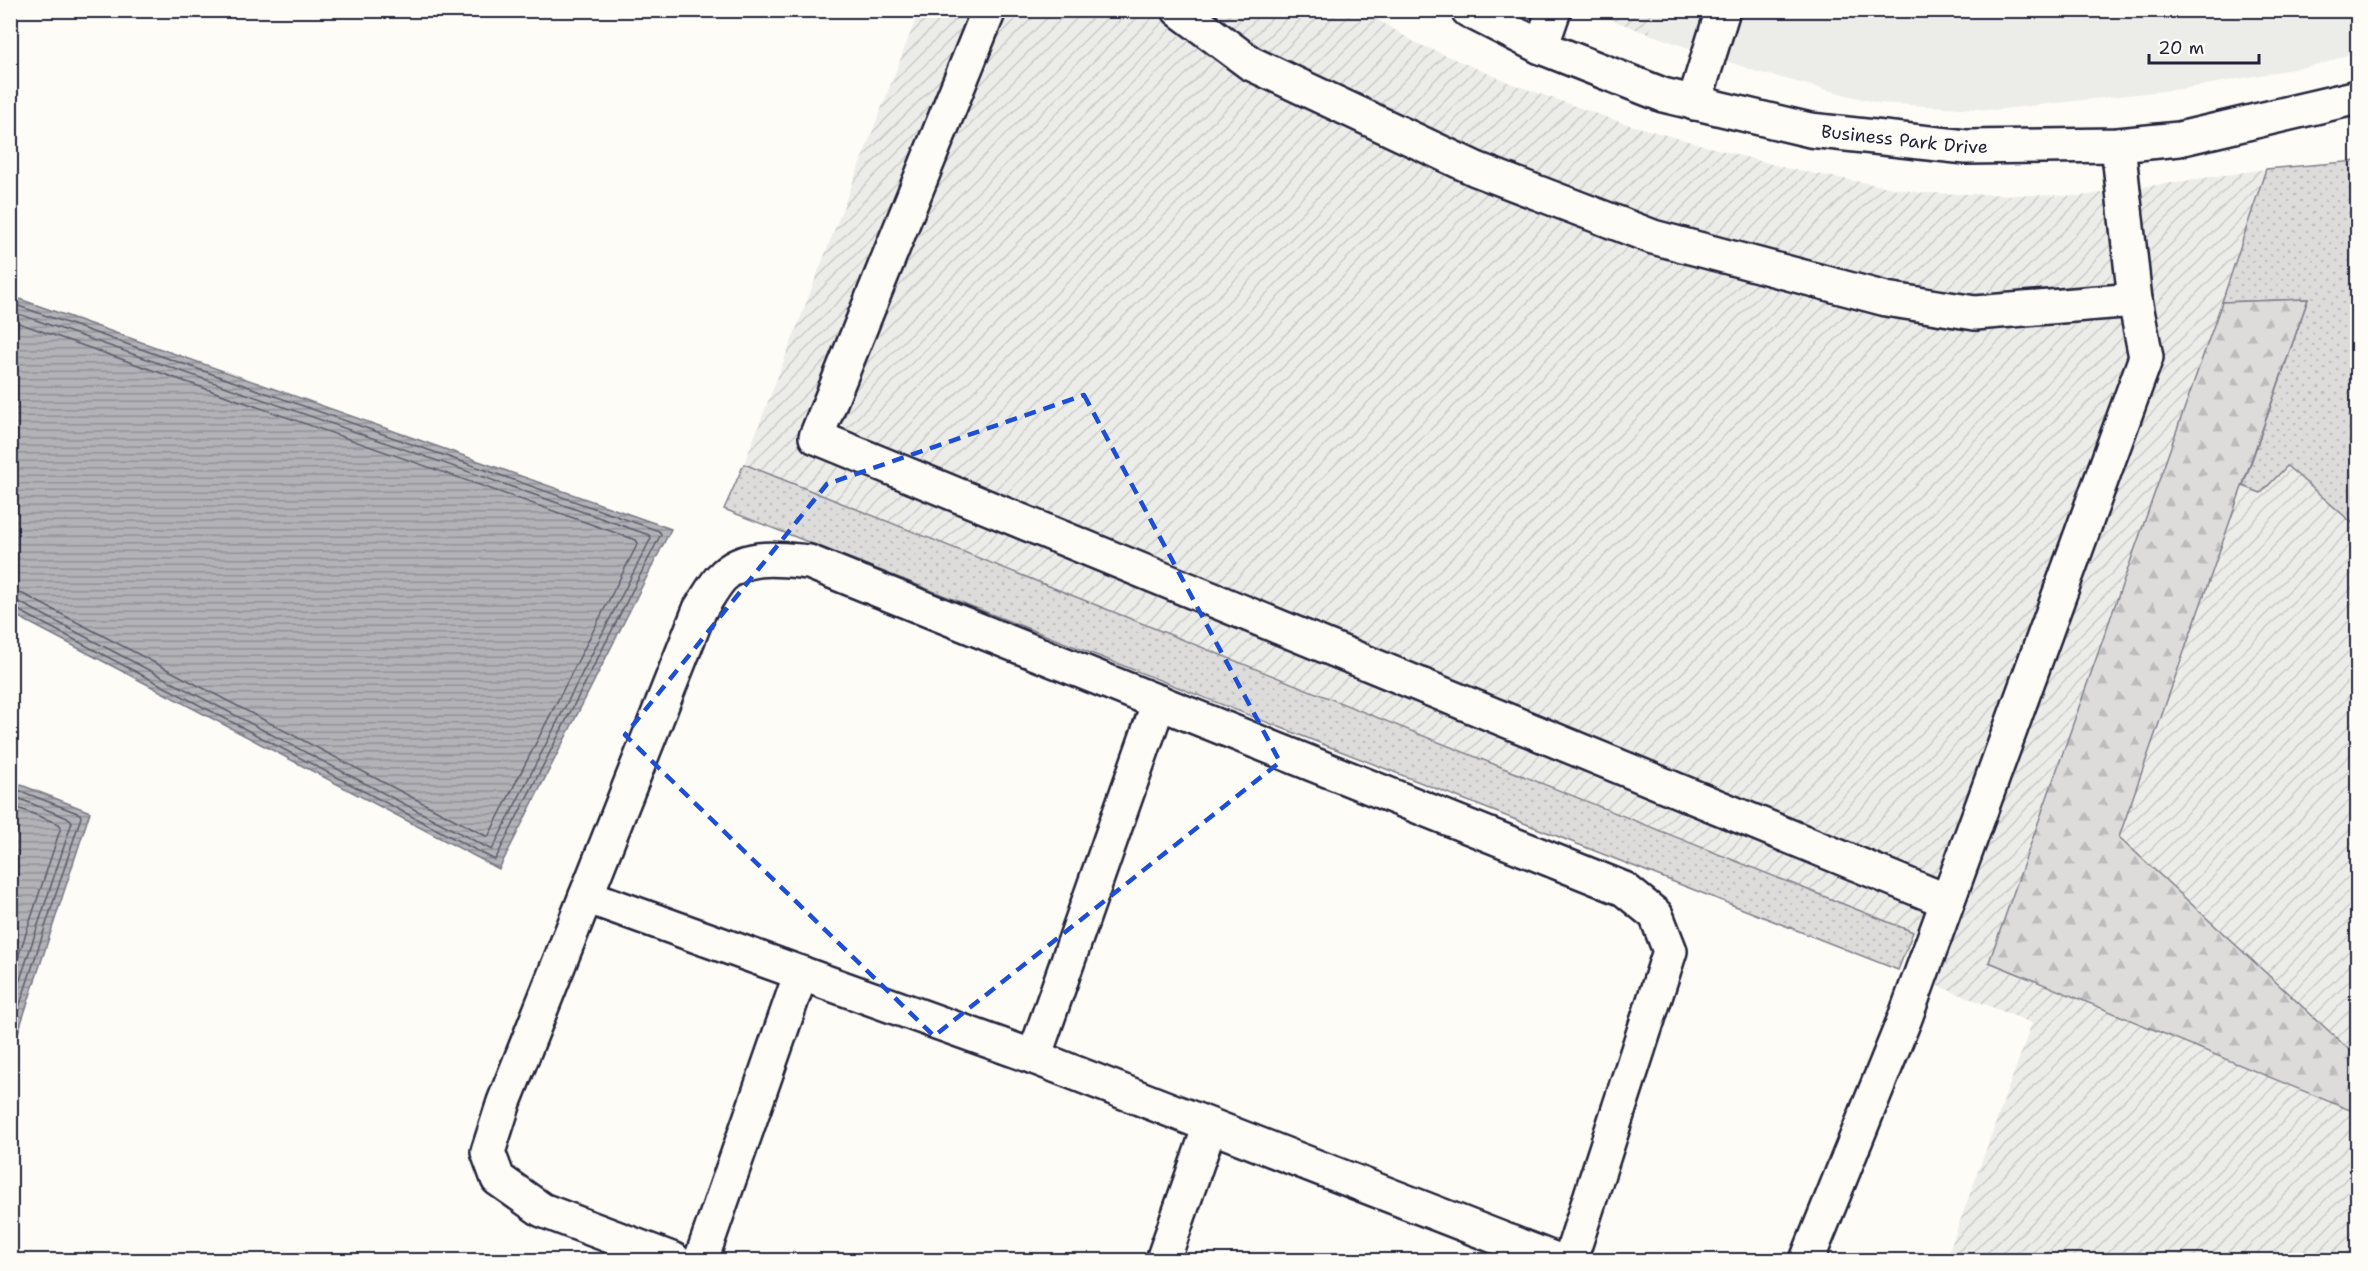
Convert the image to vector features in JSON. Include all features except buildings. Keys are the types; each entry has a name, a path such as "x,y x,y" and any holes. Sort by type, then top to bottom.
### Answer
{"street":[{"path":"989,10 816,437 1947,901"},
{"path":"1179,10 1250,63 1476,169 1653,237 1886,299 1975,314 2135,300"},
{"name":"Business Park Drive","path":"1468,10 1541,48 1663,95 1810,130 1966,147 2118,146 2179,139 2358,97"},
{"path":"1541,48 1554,10"},
{"path":"1694,103 1723,10"},
{"path":"1807,1260 1905,1018 2146,357 2135,300 2118,146"},
{"path":"674,1260 542,1210 498,1179 488,1152 504,1102 700,609 721,578 738,564 768,558 809,562 1159,702 1624,889 1656,915 1670,951 1570,1260"},
{"path":"1034,1057 1159,702"},
{"path":"586,896 1034,1057 1556,1260"},
{"path":"701,1260 801,973"},
{"path":"1163,1260 1210,1126"}],"highlighted area":[{"path":"1084,395 1280,762 934,1036 625,735 827,484"}],"shaded area":[{"path":"1657,10 2358,11 2357,51 2325,63 2189,88 1995,110 1878,103 1758,72 1649,34"},
{"path":"919,11 1364,11 1414,42 1515,85 1623,123 1789,169 1921,193 2082,196 2266,169 2203,357 1989,962 2357,1113 2357,1260 1946,1260 2032,1023 1936,985 1951,947 744,464"},
{"path":"1588,11 1657,11 1649,34"},
{"path":"2357,161 2357,1057 2119,837"}],"green space":[{"path":"2357,161 2357,527 2287,466 2261,493 2243,486 2308,299 2222,302 2266,169"},
{"path":"2308,299 2119,837 2357,1057 2357,1113 1989,962 2222,302"},
{"path":"744,464 1913,932 1898,970 724,509"}],"water":[{"path":"11,296 671,529 499,869 11,613"},
{"path":"11,781 90,812 11,1054"}]}
